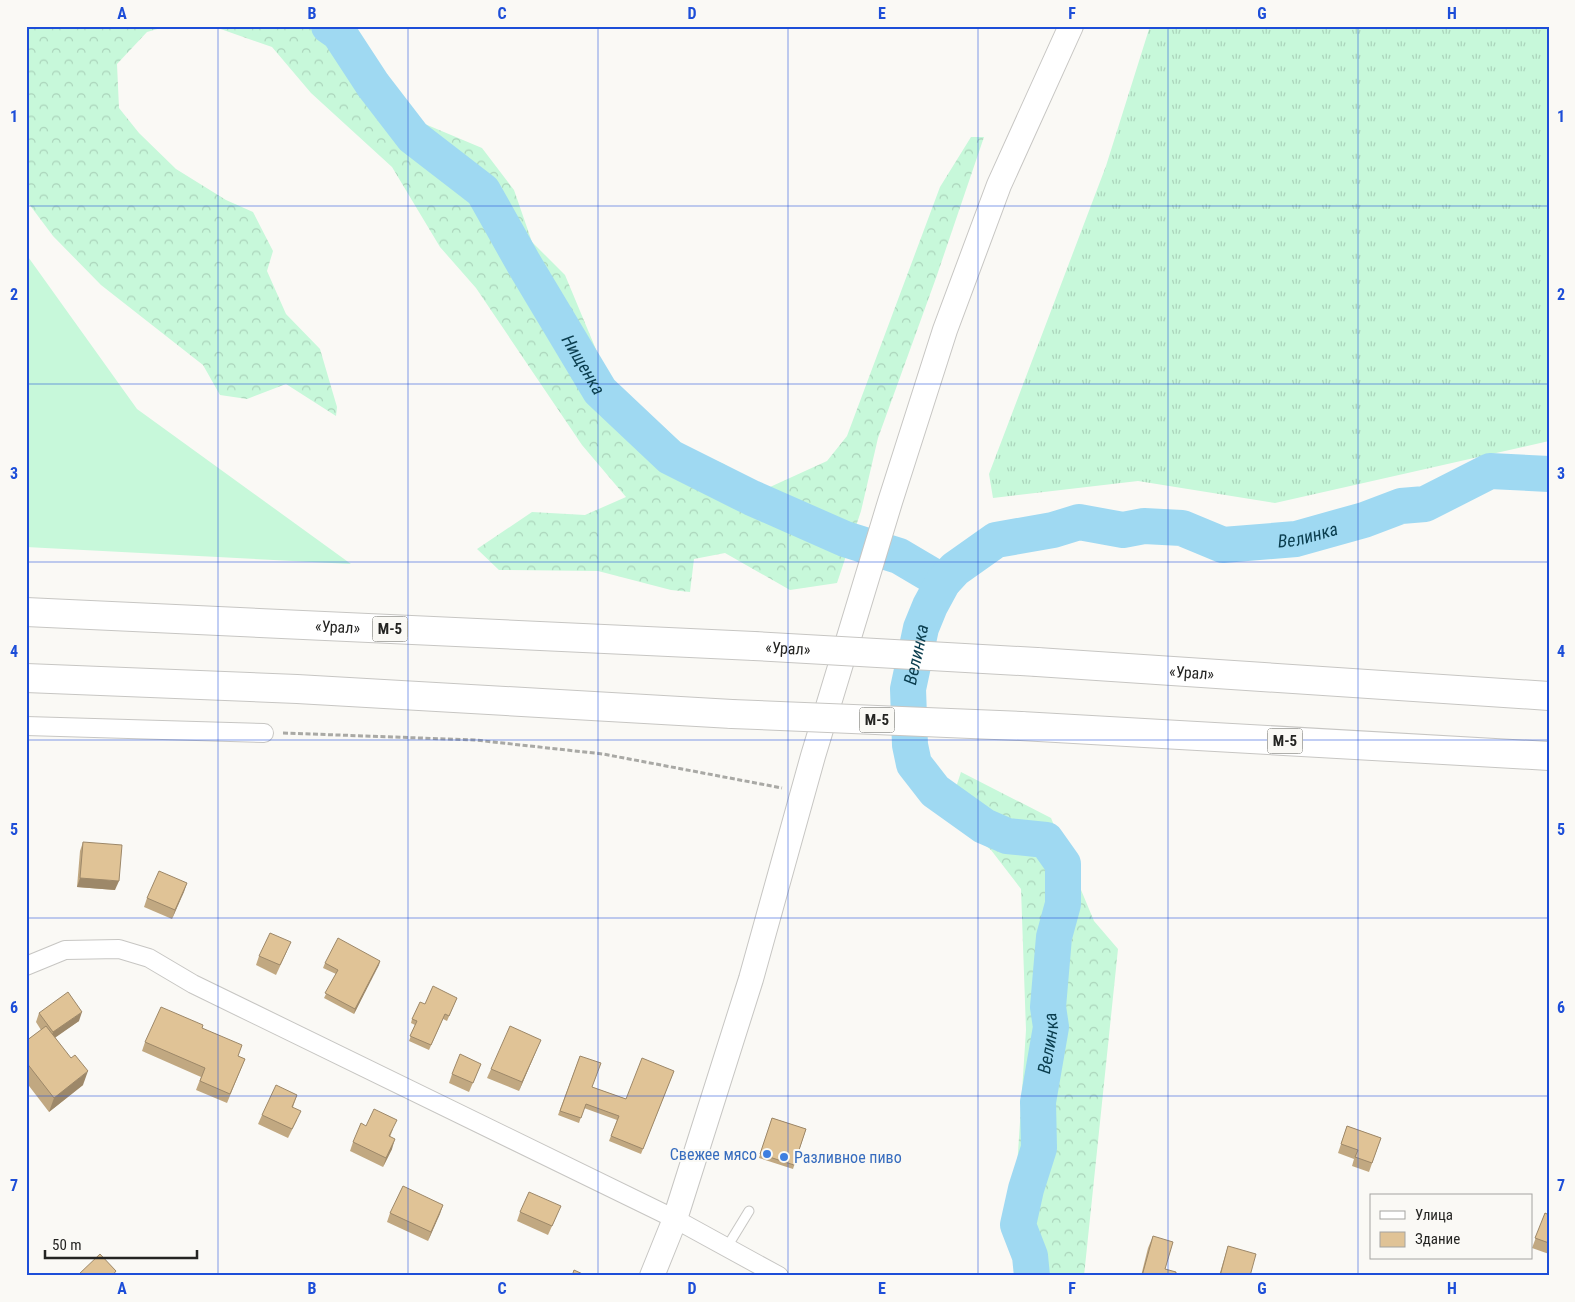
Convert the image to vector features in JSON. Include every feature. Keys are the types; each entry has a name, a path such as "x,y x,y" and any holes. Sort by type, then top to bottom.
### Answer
{"highway":[{"name":"«Урал»","path":"26,612 754,646 1037,662 1549,696"},
{"name":"М-5","path":"26,678 287,688 732,714 1021,726 1549,756"}],"street":[{"path":"652,1276 675,1219 751,979 802,792 890,502 945,330 999,185 1070,26"},
{"path":"26,726 264,733"},
{"path":"26,966 64,950 118,949 149,958 192,984 675,1219 779,1276"}],"lane":[{"path":"727,1247 749,1211"}],"path":[{"path":"264,733 475,740 603,754 802,792"}],"green space":[{"path":"26,26 168,26 147,32 117,64 119,108 139,133 176,169 226,200 253,212 273,251 267,271 286,314 320,349 337,407 336,416 286,384 247,399 220,395 203,365 101,285 53,236 26,200"},
{"path":"212,26 353,26 372,60 399,96 413,119 482,148 514,190 532,242 565,275 605,371 623,391 688,449 724,464 746,479 770,487 827,461 847,436 940,187 971,137 984,137 936,278 878,438 861,511 837,583 790,590 725,553 694,559 690,592 671,590 598,571 499,570 477,549 532,512 585,515 626,497 582,445 476,288 440,247 392,167 311,93 272,47"},
{"path":"1150,26 1549,26 1549,441 1275,503 1138,481 993,498 989,474 1106,166"},
{"path":"26,254 137,409 351,564 26,547"},
{"path":"961,772 1051,818 1094,921 1118,949 1084,1276 1016,1276 1016,1183 1026,1030 1021,889 991,850 947,815"}],"building":[{"path":"83,842 122,845 119,881 80,878"},
{"path":"159,871 187,883 175,910 147,898"},
{"path":"270,933 291,942 280,965 259,956"},
{"path":"338,938 380,961 355,1009 325,993 338,970 325,963"},
{"path":"433,986 457,998 449,1016 445,1014 431,1045 410,1036 417,1021 412,1019 420,1002 425,1004"},
{"path":"68,992 82,1012 53,1032 39,1013"},
{"path":"161,1007 203,1025 202,1028 242,1045 238,1056 245,1059 230,1094 200,1081 205,1068 145,1042"},
{"path":"46,1026 71,1058 75,1055 88,1071 54,1098 26,1062 26,1041"},
{"path":"510,1026 541,1040 522,1082 491,1069"},
{"path":"460,1054 481,1064 473,1083 452,1074"},
{"path":"580,1056 601,1063 592,1087 626,1099 642,1058 674,1071 643,1149 611,1136 619,1116 586,1104 581,1118 560,1111"},
{"path":"276,1085 297,1095 292,1107 301,1111 292,1129 262,1115"},
{"path":"374,1109 397,1120 389,1136 395,1139 386,1158 353,1142 361,1123 366,1126"},
{"path":"772,1118 806,1129 794,1165 760,1154"},
{"path":"1347,1126 1381,1138 1372,1163 1355,1157 1358,1150 1341,1144"},
{"path":"403,1186 443,1205 431,1232 390,1213"},
{"path":"529,1192 561,1206 552,1226 520,1212"},
{"path":"1545,1213 1549,1215 1549,1243 1535,1238"},
{"path":"1153,1236 1173,1242 1165,1269 1176,1272 1176,1275 1179,1276 1142,1276"},
{"path":"1228,1246 1256,1254 1250,1276 1220,1276"},
{"path":"100,1254 116,1271 112,1276 77,1276"},
{"path":"574,1270 587,1276 572,1276"}],"waterway":[{"name":"Нищенка","path":"329,26 339,33 373,85 413,137 483,191 600,391 670,457 752,498 845,539 899,556 943,582"},
{"name":"Велинка","path":"1032,1276 1030,1256 1018,1225 1026,1189 1039,1148 1038,1102 1051,1027 1048,1007 1054,937 1063,904 1063,864 1046,840 1007,836 984,826 935,791 914,764 910,745 908,689 921,628 943,582 955,569 996,540 1053,530 1079,522 1123,530 1144,526 1182,528 1223,545 1296,539 1364,520 1401,506 1425,504 1490,471 1549,474"}],"place":[{"name":"Свежее мясо","path":"767,1154"},
{"name":"Разливное пиво","path":"784,1157"}]}
